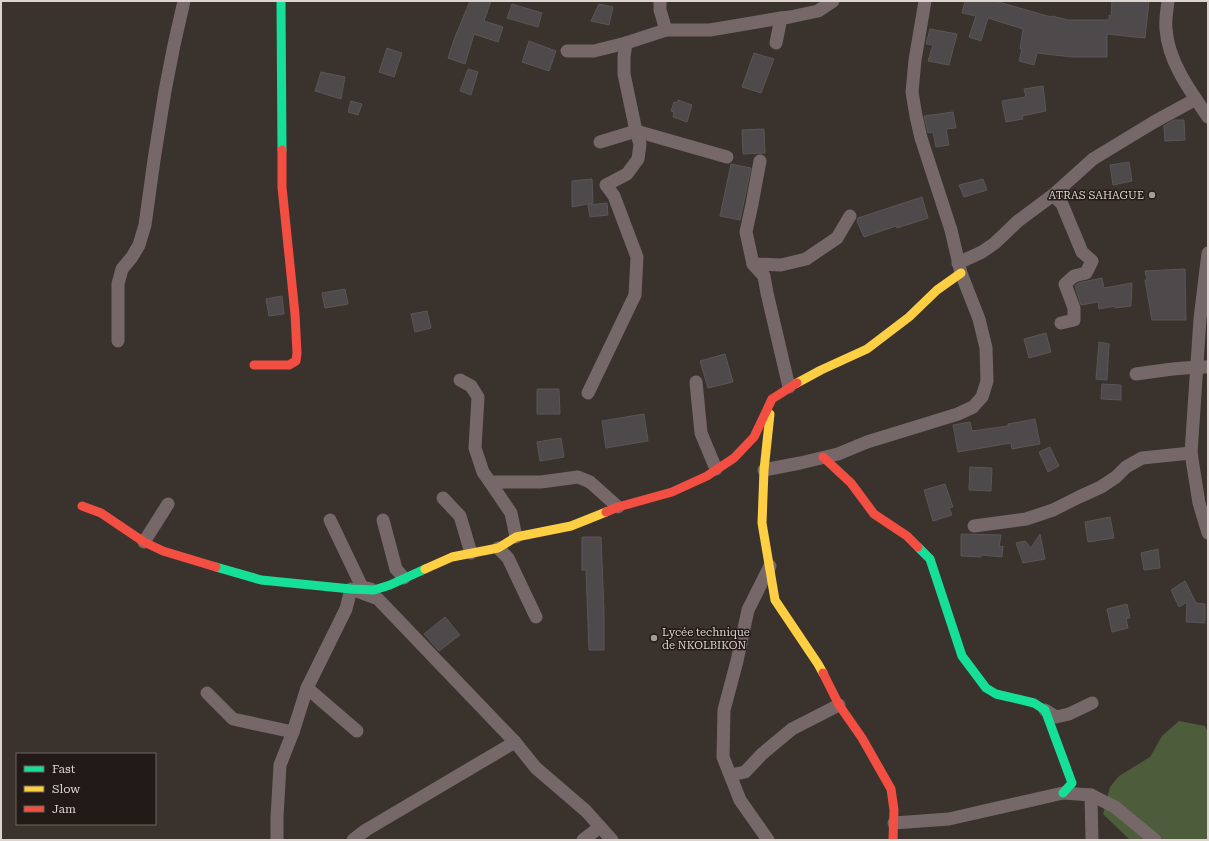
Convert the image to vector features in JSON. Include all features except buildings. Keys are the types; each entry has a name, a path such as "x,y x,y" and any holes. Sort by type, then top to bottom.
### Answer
{"street":[{"path":"118,341 118,284 122,269 132,257 139,245 145,225 165,91 184,1"},
{"path":"254,365 289,365 296,361 297,353 295,314 282,187 281,1"},
{"path":"660,1 660,10 666,30"},
{"path":"567,51 594,51 626,43 666,30 710,30 790,17 818,11 833,1"},
{"path":"764,470 838,454 867,442 958,414 973,407 982,397 987,380 986,348 979,319 959,268 950,230 921,138 912,92 915,60 925,1"},
{"path":"1168,1 1166,28 1170,50 1180,74 1208,117"},
{"path":"776,43 781,18"},
{"path":"588,393 635,295 637,257 614,196 606,185 627,174 638,159 640,144 624,74 626,43"},
{"path":"82,506 101,513 144,542 163,551 261,580 374,590 390,585 452,557 498,548 516,538 571,526 618,507 672,492 707,476 734,458 754,437 772,399 821,370 867,349 910,317 959,268 995,243 1018,221 1053,195 1093,159 1154,122 1196,99"},
{"path":"600,142 636,131 727,157"},
{"path":"760,161 746,232 753,264 764,276 789,388"},
{"path":"1053,195 1062,204 1082,252 1092,261 1086,273 1074,276 1065,284 1074,308 1074,320 1061,323"},
{"path":"753,264 781,265 806,259 837,238 850,216"},
{"path":"1208,253 1202,367 1191,453 1199,503 1208,533"},
{"path":"1136,374 1202,367"},
{"path":"460,380 471,386 478,397 476,448 483,472 511,513 516,538"},
{"path":"696,382 701,433 716,469"},
{"path":"772,399 764,470 762,523 775,600 818,664 838,705 862,738 891,789 894,810 893,840"},
{"path":"974,526 1026,519 1052,510 1079,496 1101,487 1116,477 1126,467 1142,458 1191,453"},
{"path":"822,457 851,483 874,514 907,536 930,559 962,656 986,688 996,694 1034,703 1056,717 1068,714 1092,703"},
{"path":"490,482 542,482 578,477 590,482 618,507"},
{"path":"443,498 460,516 472,553"},
{"path":"144,542 168,504"},
{"path":"330,520 362,587 374,590"},
{"path":"383,520 396,569 404,578"},
{"path":"498,548 508,558 536,617"},
{"path":"768,840 740,800 724,757 724,710 737,662 748,610 770,566"},
{"path":"277,840 280,765 293,732 307,688 346,609 351,589"},
{"path":"351,589 378,599 515,742 536,768 586,811 612,840"},
{"path":"307,688 356,731"},
{"path":"207,693 233,719 293,732"},
{"path":"731,775 746,772 762,754 792,729 838,705"},
{"path":"1045,710 1072,783 1064,793"},
{"path":"353,840 366,830 515,742"},
{"path":"894,824 949,819 1064,793 1091,795 1115,807 1155,840"},
{"path":"1091,795 1092,840"},
{"path":"583,840 600,827"}],"green space":[{"path":"1179,721 1205,726 1208,733 1208,840 1130,840 1103,814 1110,787 1119,776 1150,757 1162,736"}],"traffic: fast":[{"path":"281,1 282,150"},
{"path":"918,547 930,559 962,656 986,688 996,694 1034,703 1045,710 1072,783 1063,793"},
{"path":"216,567 261,580 374,590 390,585 425,569"}],"traffic: slow":[{"path":"797,383 821,370 867,349 909,317 937,290 961,273"},
{"path":"770,414 764,470 762,523 775,600 823,673"},
{"path":"425,569 452,557 498,548 516,537 571,526 606,512"}],"traffic: jam":[{"path":"254,365 289,365 296,361 295,314 282,187 282,150"},
{"path":"606,512 618,507 672,492 707,476 734,458 754,437 772,399 797,383"},
{"path":"823,457 851,483 874,514 907,536 918,547"},
{"path":"82,506 101,513 144,542 163,551 216,567"},
{"path":"823,673 839,705 862,738 891,789 894,810 893,840"}],"place":[{"name":"ATRAS SAHAGUE","path":"1152,195"},
{"name":"Lycée technique de NKOLBIKON","path":"654,638"}]}
